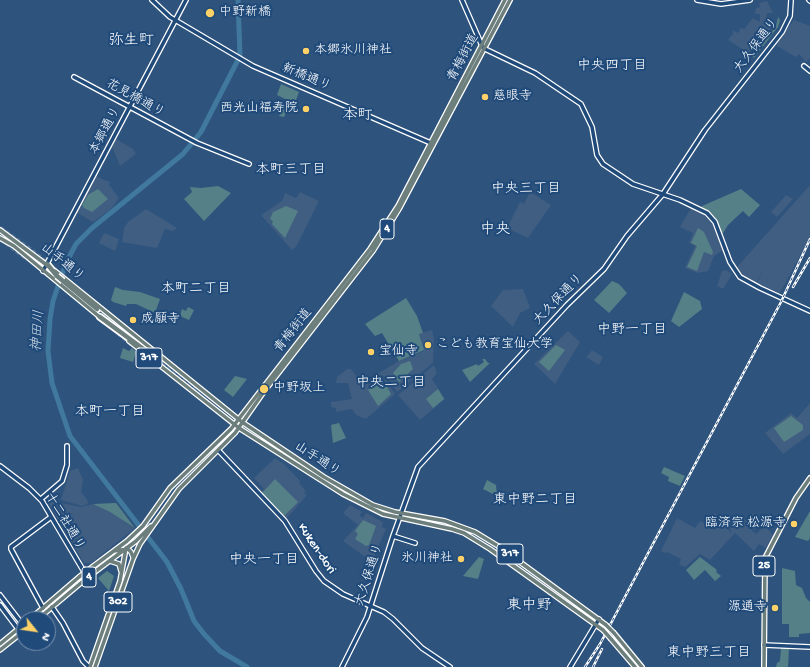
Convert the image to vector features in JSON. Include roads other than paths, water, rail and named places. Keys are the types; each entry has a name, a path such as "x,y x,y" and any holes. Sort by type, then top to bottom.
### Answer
{"highway":[{"path":"47,264 57,277 97,309"},
{"path":"100,317 157,359"}],"main road":[{"name":"青梅街道","path":"483,47 505,0"},
{"name":"青梅街道","path":"143,537 179,489 219,451 239,428 266,388 373,251 394,219 483,47 510,0"},
{"name":"青梅街道","path":"39,611 138,532 170,488 234,424 370,249 396,208 432,144"},
{"name":"山手通り","path":"0,230 47,264"},
{"name":"山手通り","path":"0,238 43,270 57,277"},
{"name":"山手通り","path":"63,282 100,317"},
{"name":"山手通り","path":"63,282 239,428 352,500 370,509 399,518 452,529 472,538 603,630 635,667"},
{"name":"山手通り","path":"157,359 254,431 359,499 385,509 445,521 475,532 498,546 599,619 614,633 642,667"},
{"path":"251,436 254,431"},
{"name":"25","path":"764,667 765,558 796,498 810,478"},
{"name":"4","path":"47,611 88,577 143,537"},
{"name":"302","path":"95,667 133,559 143,537"},
{"name":"302","path":"89,667 121,576 127,541"},
{"path":"113,552 126,549 131,552 133,559"},
{"path":"109,561 114,561 119,564 121,576"},
{"path":"0,644 16,631"},
{"path":"0,650 16,635"}],"street":[{"name":"新橋通り","path":"152,0 176,20 257,68 432,144"},
{"name":"本郷通り","path":"43,270 186,0"},
{"path":"462,0 483,47 535,73 579,102 592,128 598,156 603,164 633,184 700,209 712,218 730,262 740,277 810,311"},
{"path":"696,0 721,4 750,0"},
{"name":"大久保通り","path":"342,667 362,629 414,475 420,464 568,305 604,269 627,236 663,194 705,130 782,32 790,16 791,0"},
{"path":"804,66 810,71"},
{"name":"花見橋通り","path":"74,77 197,143 249,164"},
{"path":"41,499 62,481 67,464 68,446"},
{"name":"Kuken-dori","path":"219,451 285,521 320,578 333,589 393,619 422,648 450,667"},
{"name":"十二社通り","path":"0,466 41,499 88,577"},
{"path":"43,608 11,547 51,517"},
{"path":"393,536 415,542"},
{"path":"0,595 16,616"},
{"path":"0,605 16,626"},
{"path":"52,607 63,622 84,663 89,667"},
{"path":"570,667 599,619"},
{"path":"764,645 810,647"}],"waterway":[{"name":"神田川","path":"238,0 240,56 201,132 183,154 92,228 76,244 66,263 53,301 48,351 52,383 70,436 167,562 181,589 194,621 220,651 247,667"}],"tunnel":[{"path":"0,228 30,249 59,273"},
{"path":"6,243 27,259"},
{"path":"97,309 132,335"},
{"path":"118,333 131,344"},
{"path":"157,359 191,386 199,395"},
{"path":"343,490 364,502"}],"railway":[{"path":"585,667 600,644 781,302 810,239"},
{"path":"793,287 810,258"},
{"path":"593,667 602,649"}],"place":[{"name":"中野新橋","path":"210,13"},
{"name":"本郷氷川神社","path":"306,51"},
{"name":"慈眼寺","path":"485,97"},
{"name":"西光山福寿院","path":"306,109"},
{"name":"成願寺","path":"133,320"},
{"name":"こども教育宝仙大学","path":"428,345"},
{"name":"宝仙寺","path":"371,352"},
{"name":"中野坂上","path":"264,389"},
{"name":"臨済宗 松源寺","path":"794,524"},
{"name":"氷川神社","path":"461,559"},
{"name":"源通寺","path":"775,608"}],"district":[{"name":"弥生町","path":"131,42"},
{"name":"中央四丁目","path":"612,67"},
{"name":"本町","path":"357,117"},
{"name":"本町三丁目","path":"291,171"},
{"name":"中央三丁目","path":"526,190"},
{"name":"中央","path":"495,231"},
{"name":"本町二丁目","path":"196,290"},
{"name":"中野一丁目","path":"632,331"},
{"name":"中央二丁目","path":"391,384"},
{"name":"本町一丁目","path":"110,413"},
{"name":"東中野二丁目","path":"535,501"},
{"name":"中央一丁目","path":"264,561"},
{"name":"東中野","path":"529,607"},
{"name":"東中野三丁目","path":"709,654"}]}
